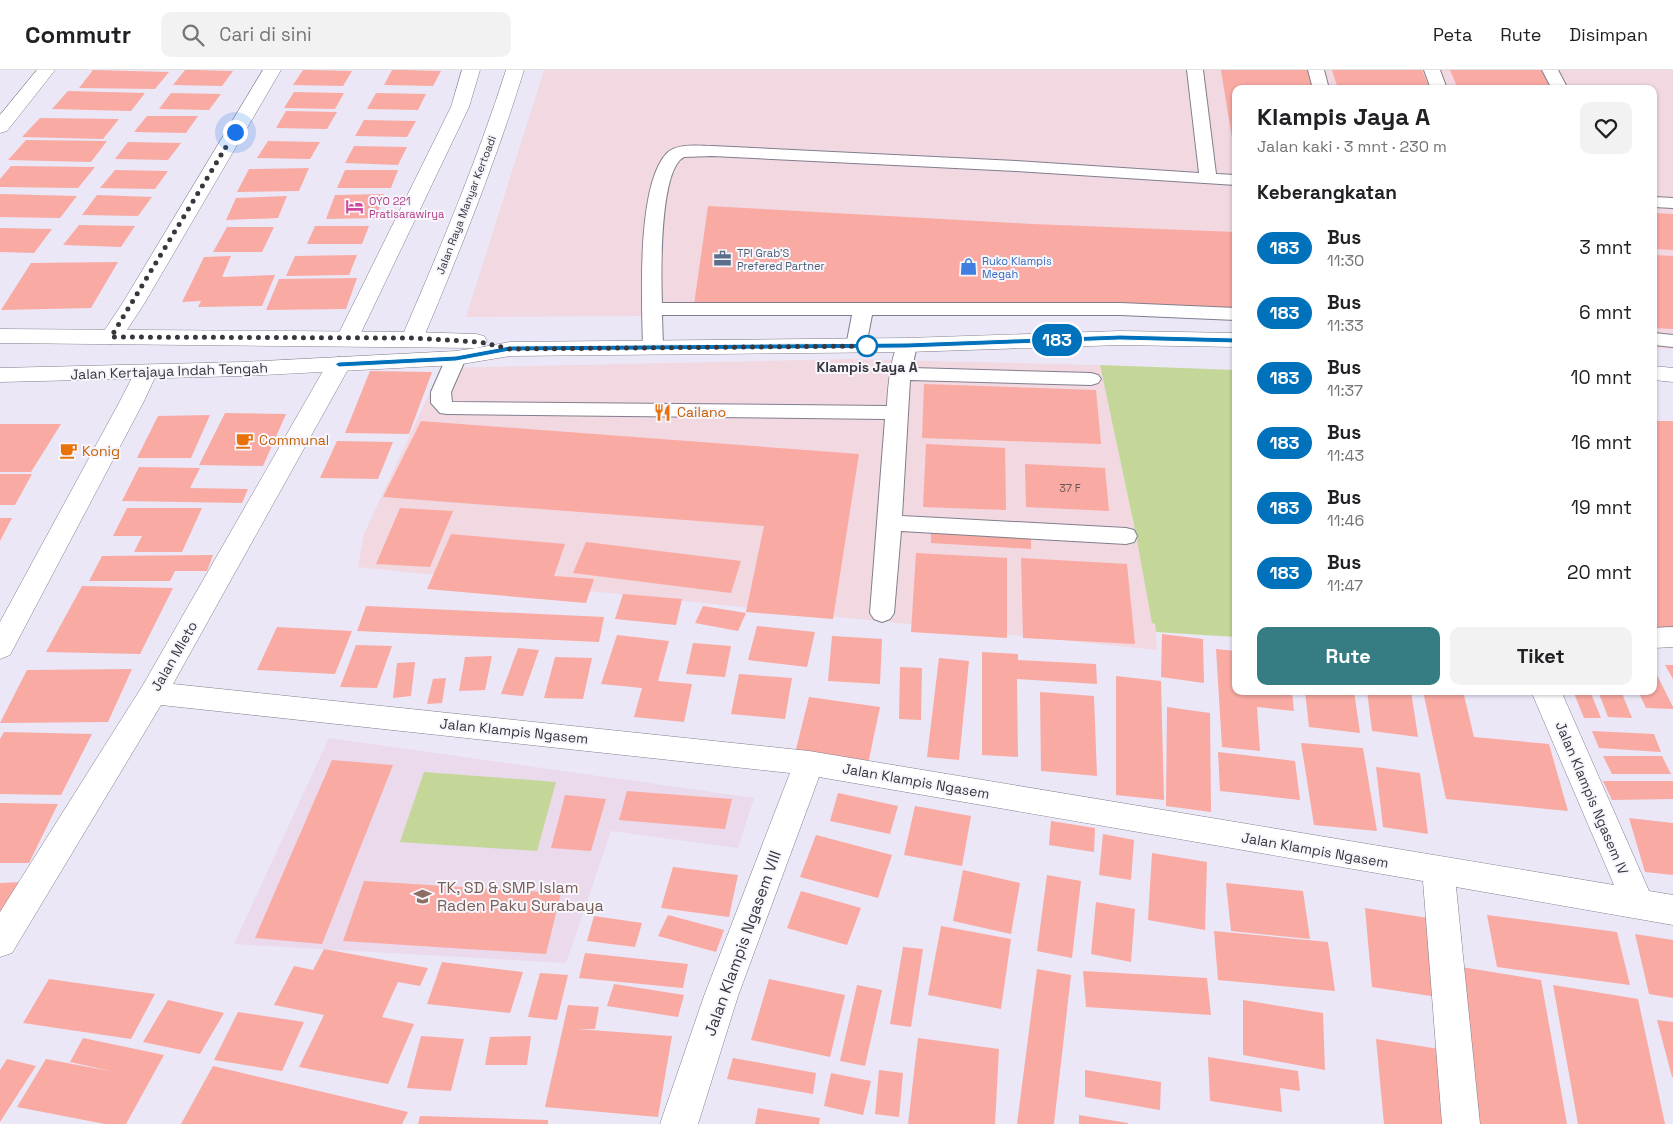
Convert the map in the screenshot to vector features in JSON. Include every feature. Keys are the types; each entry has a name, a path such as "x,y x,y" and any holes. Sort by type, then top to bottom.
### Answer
{"street":[{"path":"0,126 46,70"},
{"path":"111,337 143,287 272,70"},
{"path":"471,70 460,107 351,351 389,361 456,358 510,349 907,346 1120,338 1232,340"},
{"name":"Jalan Raya Manyar Kertoadi","path":"403,338 445,261 506,99 515,70"},
{"name":"Jalan Kertajaya Indah Tengah","path":"0,336 258,339 351,351"},
{"name":"Jalan Kertajaya Indah Tengah","path":"0,375 145,373 243,369 351,351 403,338 480,342 510,349"},
{"path":"243,369 258,339"},
{"name":"Jalan Mleto","path":"0,942 153,693 351,351"},
{"path":"0,648 132,401 145,373"},
{"path":"1657,373 1673,375"},
{"path":"1657,638 1673,637"},
{"name":"Jalan Klampis Ngasem","path":"153,693 809,763 1673,910"},
{"name":"Jalan Klampis Ngasem IV","path":"1548,695 1638,904"},
{"name":"Jalan Klampis Ngasem VIII","path":"679,1124 721,996 809,763"},
{"path":"1438,870 1461,1124"}],"lane":[{"path":"1195,70 1208,178"},
{"path":"1316,70 1320,85"},
{"path":"1432,70 1438,85"},
{"path":"1550,70 1558,85"},
{"path":"653,347 651,309 656,209 662,176 668,161 675,154 712,151 1016,166 1232,180"},
{"path":"1657,202 1673,203"},
{"path":"651,309 1120,309 1232,314"},
{"path":"856,346 863,309"},
{"path":"1120,309 1120,338"},
{"path":"1657,340 1673,341"},
{"path":"882,613 890,523 896,413 900,374 907,346"},
{"path":"456,358 442,392 441,403 447,408 896,413"},
{"path":"900,374 1091,379"},
{"path":"890,523 1126,536"}],"shaded area":[{"name":"Ruko Klampis Megah","path":"544,70 1673,70 1673,349 1657,348 1657,85 1232,85 1232,320 1127,313 466,317"},
{"path":"850,359 1100,365 1156,632 1157,650 358,567 364,534 441,368"},
{"name":"TK, SD & SMP Islam Raden Paku Surabaya","path":"329,738 754,798 738,848 611,831 566,963 234,944"}],"green space":[{"path":"1100,365 1232,370 1232,637 1156,632 1155,624 1152,623 1136,535"},
{"path":"424,772 556,782 537,851 400,842"}],"building":[{"path":"93,70 169,72 155,89 79,88"},
{"path":"185,70 233,71 222,86 173,85"},
{"path":"303,70 352,71 343,86 293,85"},
{"path":"392,70 441,71 433,86 384,85"},
{"path":"1221,70 1315,70 1319,85 1232,85 1232,138"},
{"path":"1332,70 1422,70 1428,85 1337,85"},
{"path":"1450,70 1544,70 1552,85 1456,85"},
{"path":"68,91 145,93 131,111 52,109"},
{"path":"294,92 344,93 335,109 284,108"},
{"path":"171,93 221,94 209,110 159,109"},
{"path":"376,93 426,94 418,110 367,109"},
{"path":"286,111 337,112 327,129 276,128"},
{"path":"147,116 198,116 186,133 134,132"},
{"path":"40,118 119,119 103,139 22,137"},
{"path":"364,120 416,121 407,137 355,136"},
{"path":"26,140 107,141 91,162 8,160"},
{"path":"268,141 320,142 310,159 257,158"},
{"path":"128,142 181,143 168,160 115,159"},
{"path":"354,146 407,147 398,165 345,163"},
{"path":"11,166 95,167 78,188 0,187 0,179"},
{"path":"309,168 299,191 237,192 249,169"},
{"path":"115,170 168,171 155,189 100,188"},
{"path":"345,170 398,170 391,188 337,188"},
{"path":"0,194 77,196 60,218 0,217"},
{"name":"OYO 221 Pratisarawirya","path":"384,194 376,218 326,219 335,195"},
{"path":"97,195 152,197 138,216 82,215"},
{"path":"287,196 278,218 226,220 236,198"},
{"name":"Ruko Klampis Megah","path":"708,206 1032,224 1232,232 1232,308 1020,302 694,305"},
{"path":"1657,213 1673,214 1673,250 1657,249"},
{"path":"79,225 135,226 121,247 63,245"},
{"path":"315,226 369,226 362,244 307,244"},
{"path":"227,227 274,227 262,252 213,252"},
{"path":"0,228 52,229 34,253 0,252"},
{"path":"357,255 349,275 286,276 295,256"},
{"path":"1657,255 1673,256 1673,329 1657,328"},
{"path":"231,256 222,277 275,275 262,306 198,307 201,301 182,302 204,257"},
{"path":"118,262 91,308 1,310 31,263"},
{"path":"357,278 346,309 266,310 279,279"},
{"path":"370,371 432,372 409,434 345,433"},
{"path":"924,384 1096,390 1101,444 922,438"},
{"path":"225,413 286,414 263,466 199,465"},
{"path":"210,415 191,458 137,458 158,416"},
{"path":"421,421 859,454 833,619 746,612 764,526 383,497"},
{"path":"1657,421 1673,421 1673,627 1657,627"},
{"path":"0,424 61,424 31,472 0,472"},
{"path":"337,441 393,442 378,479 320,478"},
{"path":"926,444 1005,448 1006,510 923,507"},
{"path":"1025,464 1105,468 1109,511 1026,507"},
{"path":"139,467 200,468 190,488 248,489 242,503 122,501"},
{"path":"0,474 32,474 15,505 0,505"},
{"path":"127,508 202,508 182,552 134,552 142,536 113,536"},
{"path":"400,508 453,511 430,567 376,564"},
{"path":"0,518 12,518 0,541"},
{"path":"931,530 1031,537 1031,549 931,543"},
{"path":"451,534 565,544 554,576 594,579 586,603 427,589"},
{"path":"586,542 741,561 731,593 573,573"},
{"path":"916,553 1007,558 1007,638 911,632"},
{"path":"213,555 207,571 175,571 170,581 89,581 102,556"},
{"path":"1021,558 1127,564 1135,644 1023,638"},
{"path":"82,586 173,588 140,654 46,652"},
{"path":"623,594 682,599 676,625 615,619"},
{"path":"366,606 604,617 599,642 357,631"},
{"path":"703,606 746,613 738,631 695,623"},
{"path":"757,626 815,632 807,667 748,660"},
{"path":"277,627 352,631 335,674 257,670"},
{"path":"1162,634 1203,639 1204,683 1161,677"},
{"path":"617,635 669,641 658,681 692,684 684,722 634,717 642,688 601,684"},
{"path":"832,636 882,639 880,684 828,681"},
{"path":"693,643 731,646 725,677 686,674"},
{"path":"356,645 392,646 377,688 340,687"},
{"path":"518,648 539,650 523,696 501,694"},
{"path":"1216,649 1232,651 1232,695 1292,695 1294,711 1257,707 1260,751 1222,747"},
{"path":"982,652 1018,654 1018,660 1096,664 1097,684 1017,679 1018,757 982,755"},
{"path":"492,656 485,690 459,691 465,657"},
{"path":"555,657 592,658 583,699 544,698"},
{"path":"939,658 969,661 959,760 927,757"},
{"path":"415,662 411,696 393,698 397,663"},
{"path":"1665,665 1673,665 1673,679"},
{"path":"900,667 922,668 921,720 899,719"},
{"path":"132,669 108,722 0,723 27,670"},
{"path":"739,674 792,678 785,719 731,714"},
{"path":"1657,675 1673,709 1646,708 1640,695 1657,695"},
{"path":"1116,676 1161,681 1164,800 1116,795"},
{"path":"446,678 442,703 427,704 433,679"},
{"path":"1040,692 1094,696 1097,776 1041,771"},
{"path":"1305,695 1355,695 1360,733 1309,727"},
{"path":"1368,695 1412,695 1418,737 1372,731"},
{"path":"1424,695 1464,695 1474,737 1549,744 1568,811 1446,799"},
{"path":"1575,695 1592,695 1601,718 1584,718"},
{"path":"1600,695 1623,695 1632,718 1608,717"},
{"path":"809,697 880,707 868,764 795,753"},
{"path":"1167,707 1210,713 1211,812 1166,806"},
{"path":"1592,731 1654,734 1661,752 1599,748"},
{"path":"4,732 92,734 61,795 0,794 0,739"},
{"path":"1301,743 1363,748 1377,831 1314,825"},
{"path":"1218,752 1295,761 1300,800 1220,791"},
{"path":"1603,756 1662,756 1671,774 1612,774"},
{"path":"332,760 393,765 322,944 255,938"},
{"path":"1376,767 1420,773 1428,834 1383,827"},
{"path":"1603,781 1673,781 1673,799 1612,800"},
{"path":"627,791 732,799 725,829 619,820"},
{"path":"838,793 898,806 890,834 830,821"},
{"path":"565,795 606,799 591,851 551,848"},
{"path":"0,803 58,804 29,863 0,863"},
{"path":"915,806 971,816 962,866 904,855"},
{"path":"1629,818 1673,823 1673,875 1645,872"},
{"path":"1051,821 1095,828 1094,852 1049,845"},
{"path":"1103,834 1134,840 1131,880 1099,875"},
{"path":"816,835 892,855 878,898 800,877"},
{"path":"1152,853 1207,862 1205,930 1148,920"},
{"path":"673,867 738,875 729,917 661,908"},
{"path":"963,870 1020,883 1011,934 953,921"},
{"path":"1047,875 1081,881 1072,958 1037,951"},
{"path":"364,881 561,893 546,954 343,941"},
{"path":"22,882 0,930 0,883"},
{"path":"1226,883 1303,891 1310,939 1231,931"},
{"path":"801,891 861,908 847,945 787,928"},
{"path":"1096,902 1135,909 1131,962 1091,954"},
{"path":"1365,908 1434,919 1444,998 1372,987"},
{"path":"668,915 724,930 716,952 658,936"},
{"path":"1487,915 1617,932 1630,985 1497,967"},
{"path":"594,916 642,923 635,947 587,941"},
{"path":"941,926 1011,939 1001,1009 928,995"},
{"path":"1214,931 1328,942 1335,991 1218,980"},
{"path":"1635,934 1673,940 1673,998 1649,994"},
{"path":"903,947 923,949 911,1027 890,1024"},
{"path":"324,949 428,968 420,986 398,982 382,1017 414,1024 388,1084 299,1067 324,1015 274,1005 294,966 313,970"},
{"path":"585,953 688,964 683,988 579,978"},
{"path":"442,962 523,972 510,1013 427,1004"},
{"path":"1449,965 1541,980 1567,1124 1470,1124"},
{"path":"1037,969 1071,975 1054,1124 1017,1124"},
{"path":"1083,971 1207,978 1211,1015 1086,1007"},
{"path":"540,973 568,975 557,1020 528,1017"},
{"path":"49,979 155,994 131,1039 23,1023"},
{"path":"769,979 845,995 830,1057 751,1040"},
{"path":"614,984 684,995 678,1017 607,1006"},
{"path":"857,985 882,990 865,1066 840,1061"},
{"path":"1553,985 1638,999 1665,1124 1578,1124"},
{"path":"168,1000 224,1013 200,1054 143,1042"},
{"path":"1243,1000 1323,1013 1325,1070 1243,1055"},
{"path":"568,1005 599,1007 595,1029 577,1029 672,1036 658,1117 545,1107"},
{"path":"238,1012 304,1022 282,1071 214,1060"},
{"path":"1657,1020 1673,1022 1673,1077 1672,1077"},
{"path":"421,1036 464,1039 451,1091 407,1088"},
{"path":"531,1036 527,1065 485,1065 490,1037"},
{"path":"83,1038 164,1055 126,1124 105,1124 17,1107 46,1059 115,1072 70,1062"},
{"path":"918,1038 999,1049 995,1124 908,1124"},
{"path":"1376,1039 1445,1050 1455,1124 1384,1124"},
{"path":"1208,1057 1298,1071 1300,1091 1280,1088 1282,1112 1210,1101"},
{"path":"733,1058 816,1073 813,1094 727,1079"},
{"path":"7,1059 36,1066 0,1122 0,1070"},
{"path":"213,1066 408,1112 402,1124 181,1124"},
{"path":"879,1070 903,1073 899,1117 875,1114"},
{"path":"1085,1070 1161,1082 1160,1110 1085,1097"},
{"path":"831,1073 871,1081 863,1115 824,1106"},
{"path":"758,1108 820,1118 819,1124 755,1124"},
{"path":"1079,1115 1128,1123 1128,1124 1079,1124"},
{"path":"420,1116 548,1120 548,1124 418,1124"}],"bus line":[{"name":"183","path":"339,364 456,358 510,349 907,346 1120,338 1232,340"}],"place":[{"name":"OYO 221 Pratisarawirya","path":"355,207"},
{"name":"TPI Grab'S Prefered Partner","path":"723,259"},
{"name":"Ruko Klampis Megah","path":"968,267"},
{"name":"Klampis Jaya A","path":"867,346"},
{"name":"Cailano","path":"663,412"},
{"name":"Communal","path":"245,440"},
{"name":"Konig","path":"68,451"},
{"name":"TK, SD & SMP Islam Raden Paku Surabaya","path":"423,896"}],"route":[{"path":"235,132 133,304 111,337 258,339 412,338 480,342 510,349 873,346 867,346"}]}
